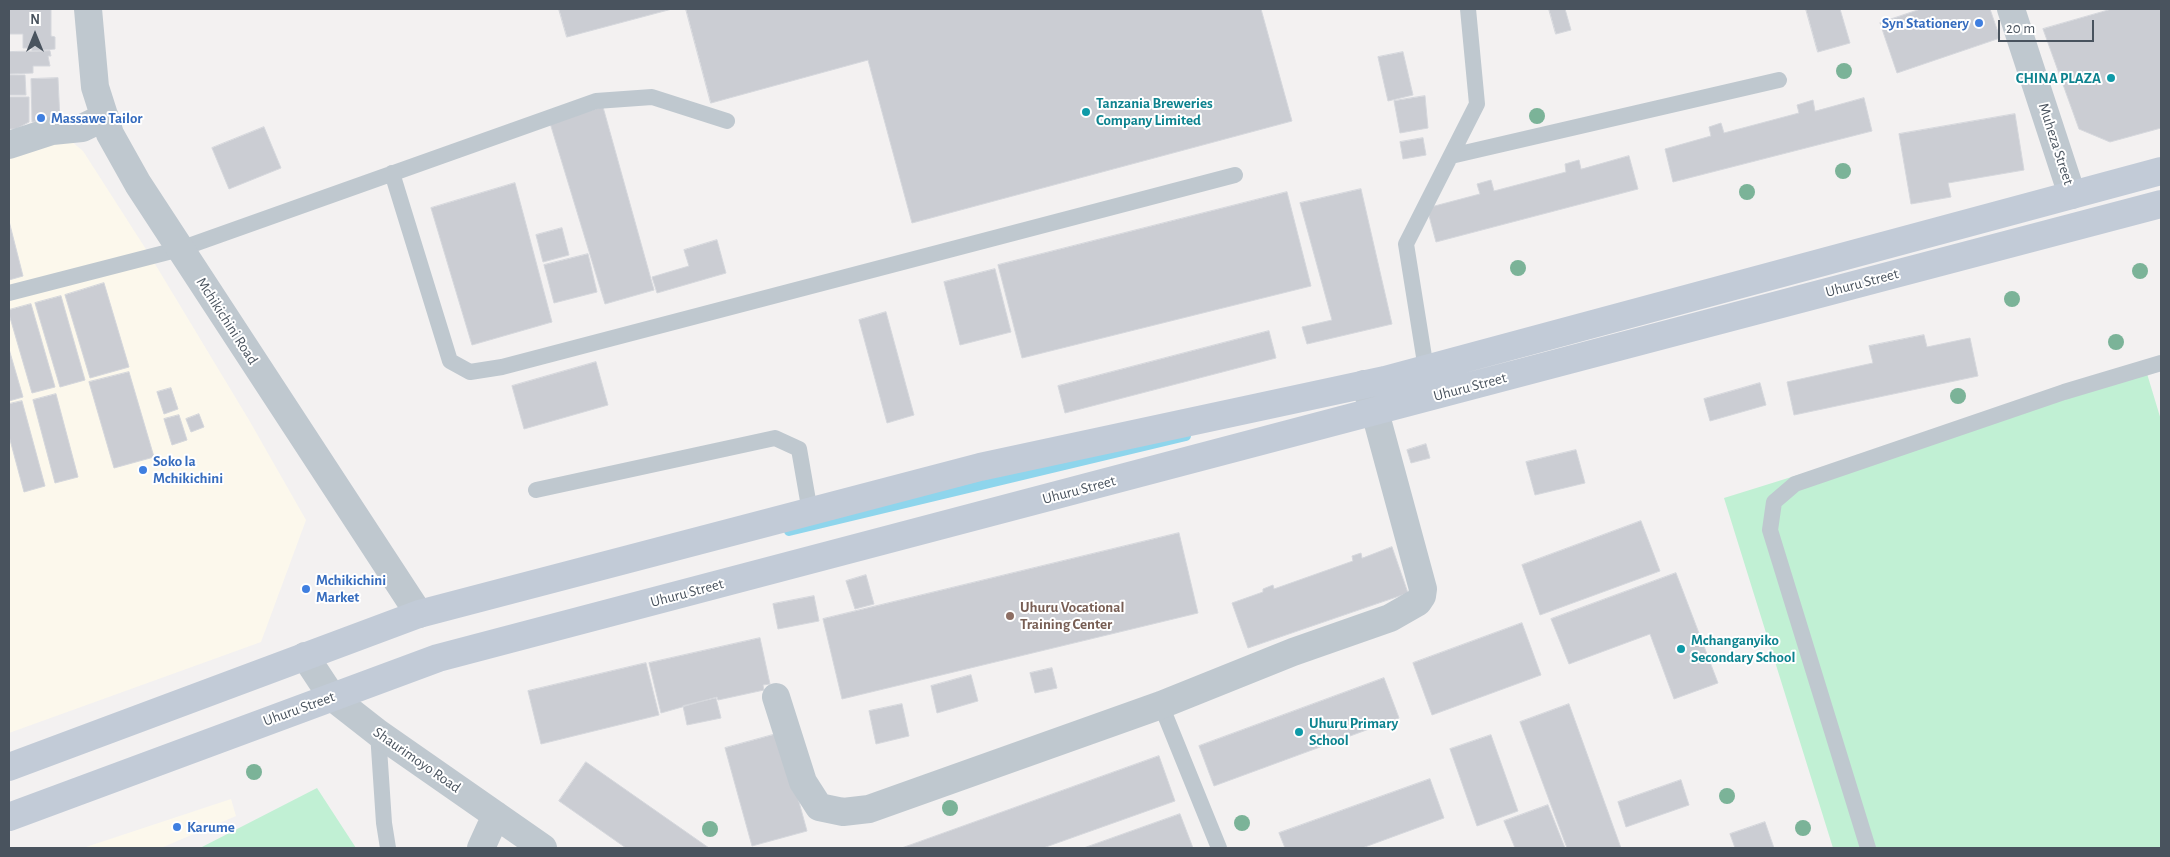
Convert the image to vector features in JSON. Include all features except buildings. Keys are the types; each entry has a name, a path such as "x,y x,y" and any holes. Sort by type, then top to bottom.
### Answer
{"main road":[{"name":"Uhuru Street","path":"9,766 419,614 980,467 1426,369 2161,170"},
{"name":"Uhuru Street","path":"9,816 438,658 2161,204"}],"street":[{"name":"Mchikichini Road","path":"88,9 95,86 110,134 138,184 419,614"},
{"name":"Muheza Street","path":"2012,9 2072,194"},
{"path":"9,145 52,132 82,128 105,117"},
{"path":"776,696 803,782 819,807 843,812 868,809 1161,705 1293,652 1390,618 1418,602 1423,589 1375,412 1364,384"},
{"name":"Shaurimoyo Road","path":"305,656 332,697 378,734 543,848"},
{"path":"481,848 496,815"}],"lane":[{"path":"1426,369 1406,244 1477,104 1468,9"},
{"path":"1451,156 1779,80"},
{"path":"9,293 180,248 596,101 652,97 728,121"},
{"path":"392,173 450,361 470,372 502,367 1235,175"},
{"path":"1868,848 1770,530 1774,502 1795,484 2064,392 2161,363"},
{"path":"536,490 775,438 798,449 810,512"},
{"path":"1161,705 1219,848"},
{"path":"378,734 384,823 388,848"}],"shaded area":[{"name":"Soko la Mchikichini","path":"71,141 83,151 149,254 249,420 306,520 261,642 9,733 9,146"},
{"name":"Karume","path":"231,799 236,816 161,848 83,848"}],"green space":[{"path":"2145,367 2161,420 2161,848 1833,848 1724,498"},
{"path":"317,788 356,848 200,848"}],"waterway":[{"path":"789,531 1186,436"}],"place":[{"name":"Syn Stationery","path":"1979,23"},
{"name":"CHINA PLAZA","path":"2111,78"},
{"name":"Tanzania Breweries Company Limited","path":"1086,112"},
{"name":"Massawe Tailor","path":"41,118"},
{"name":"Soko la Mchikichini","path":"143,470"},
{"name":"Mchikichini Market","path":"306,589"},
{"name":"Uhuru Vocational Training Center","path":"1010,616"},
{"name":"Mchanganyiko Secondary School","path":"1681,649"},
{"name":"Uhuru Primary School","path":"1299,732"},
{"name":"Karume","path":"177,827"}]}
